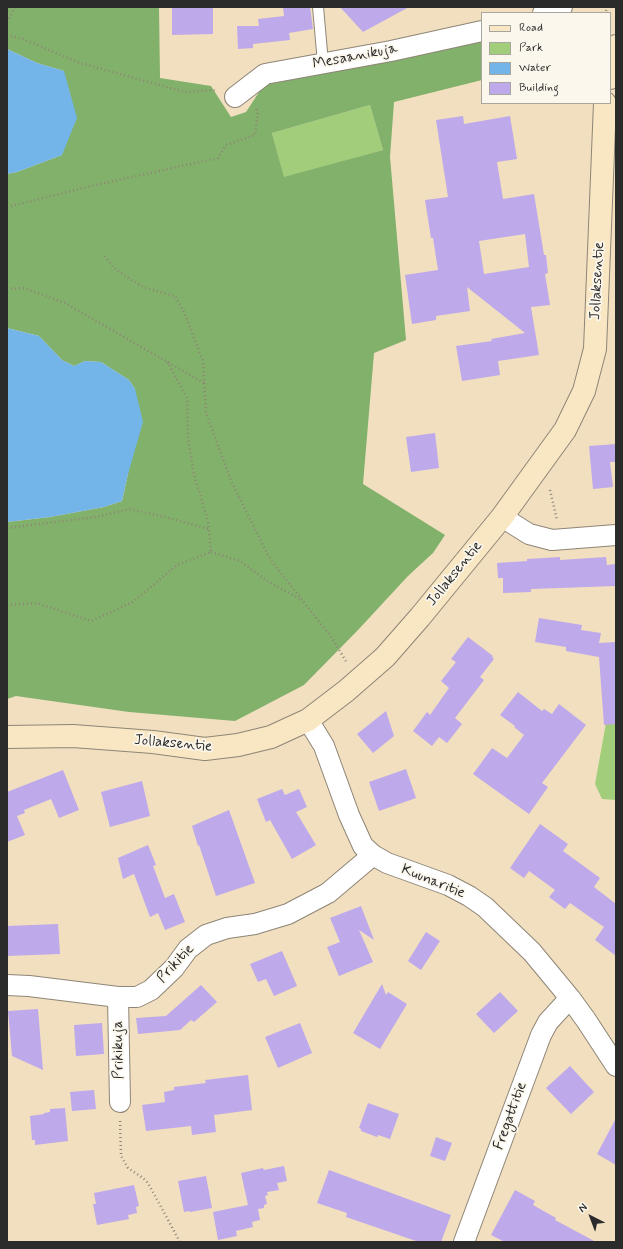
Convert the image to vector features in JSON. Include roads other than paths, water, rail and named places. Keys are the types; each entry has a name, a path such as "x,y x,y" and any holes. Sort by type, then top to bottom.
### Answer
{"main road":[{"path":"611,73 616,46"},
{"name":"Jollaksentie","path":"7,737 73,736 153,742 205,749 238,745 271,737 308,720 346,691 386,657 502,517 565,430 584,391 595,349 605,104"}],"street":[{"path":"546,12 562,7"},
{"name":"Mesaanikuja","path":"235,97 265,74 391,51 481,31"},
{"path":"502,517 529,534 552,540 616,535"},
{"name":"Kuunaritie","path":"308,720 324,746 357,834 363,846 373,856 448,885 486,907 532,952 570,998 616,1066"},
{"name":"Prikitie","path":"7,985 29,986 118,997 137,997 151,990 174,968 188,949 206,935 227,928 256,924 288,914 328,893 373,856"},
{"name":"Prikikuja","path":"118,997 120,1102"},
{"name":"Fregattitie","path":"464,1242 540,1035 548,1022 570,998"}],"lane":[{"path":"318,7 323,63"}],"water":[{"path":"7,49 37,63 64,71 77,118 62,155 17,172 7,174"},
{"path":"7,328 39,336 62,360 74,366 85,361 101,362 129,380 135,389 143,422 122,501 104,507 50,517 7,522"}]}
